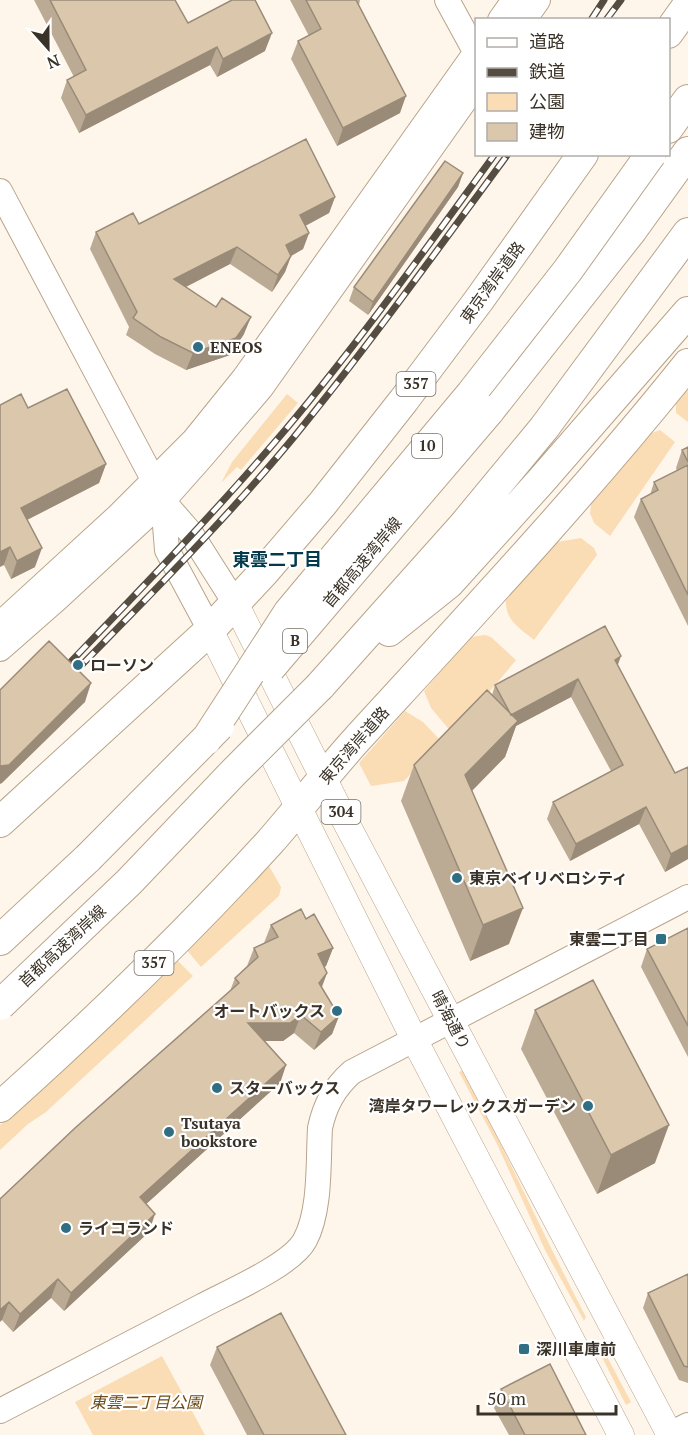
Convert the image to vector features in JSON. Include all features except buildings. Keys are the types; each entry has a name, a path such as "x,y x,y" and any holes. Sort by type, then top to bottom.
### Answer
{"highway":[{"path":"670,32 688,5"},
{"path":"670,127 688,100"},
{"path":"632,230 688,144"},
{"name":"首都高速湾岸線","path":"0,940 88,858 206,740 306,628 489,411 632,230 688,152"},
{"name":"東京湾岸道路","path":"0,822 210,630 323,503 479,300 582,156"},
{"name":"10","path":"206,740 289,612 471,394 568,270 650,156"},
{"name":"首都高速湾岸線","path":"0,1005 129,882 320,686 463,526 544,428 678,250 688,233"},
{"path":"320,686 449,583 688,312"},
{"name":"東京湾岸道路","path":"0,1107 76,1039 173,945 299,809 346,751 507,577 688,364"},
{"name":"B","path":"0,921 88,858"}],"main road":[{"name":"晴海通り","path":"235,603 324,779 451,1020 674,1432"},
{"name":"304","path":"210,630 414,1039 621,1435"}],"street":[{"path":"447,0 475,50"},
{"path":"501,18 514,0"},
{"path":"525,18 538,0"},
{"path":"0,624 159,491 194,440 244,378 475,53"},
{"path":"0,649 261,388 475,88"},
{"path":"0,190 159,491 190,532 235,603"},
{"path":"159,491 167,550 210,630"},
{"path":"0,1411 243,1284 286,1260 295,1252 304,1242 312,1220 320,1128 330,1098 352,1072 688,897"}],"green space":[{"path":"688,390 688,422 676,413 676,394"},
{"path":"287,394 298,403 241,470 237,467 221,483 232,462"},
{"path":"660,430 675,442 610,536 594,523 590,513 592,496 641,437"},
{"path":"581,538 594,548 597,555 534,640 513,622 507,612 506,597 551,543"},
{"path":"485,635 491,637 516,660 452,733 431,708 424,691 470,637"},
{"path":"405,711 423,722 442,742 404,781 371,786 359,763"},
{"path":"268,864 281,887 279,896 201,967 185,948"},
{"path":"176,959 193,976 46,1112 28,1124 0,1150 0,1125"},
{"path":"464,1070 586,1317 584,1321 545,1250 497,1144 459,1072"},
{"path":"601,1349 631,1402 626,1405 600,1353"},
{"name":"東雲二丁目公園","path":"162,1356 205,1435 93,1435 75,1402"}],"railway":[{"path":"592,18 604,0"},
{"path":"608,18 621,0"},
{"path":"58,675 203,523 286,429 367,328 494,156"},
{"path":"65,682 211,531 294,437 376,332 507,156"}],"place":[{"name":"ENEOS","path":"198,347"},
{"name":"ローソン","path":"78,665"},
{"name":"東京ベイリベロシティ","path":"457,878"},
{"name":"東雲二丁目","path":"661,939"},
{"name":"オートバックス","path":"337,1011"},
{"name":"スターバックス","path":"217,1088"},
{"name":"湾岸タワーレックスガーデン","path":"588,1106"},
{"name":"Tsutaya bookstore","path":"169,1132"},
{"name":"ライコランド","path":"66,1228"},
{"name":"深川車庫前","path":"524,1349"}],"district":[{"name":"東雲二丁目","path":"277,560"}]}
